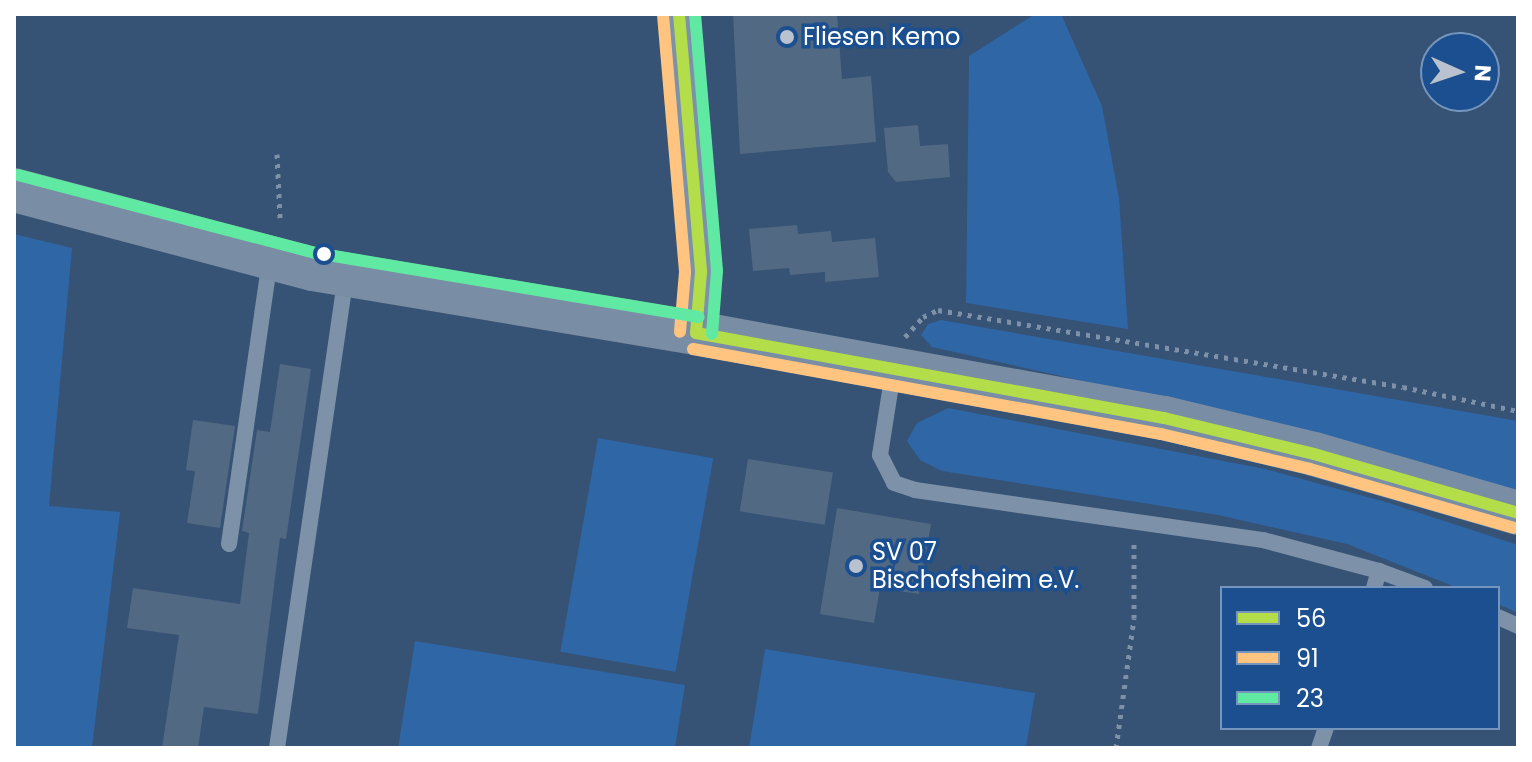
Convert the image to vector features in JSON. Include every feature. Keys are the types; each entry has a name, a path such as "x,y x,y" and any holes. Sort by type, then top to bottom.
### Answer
{"main road":[{"path":"14,190 275,238 346,274 696,333 1164,418 1314,454 1518,513"}],"street":[{"path":"679,14 701,272 696,333"}],"lane":[{"path":"229,544 275,238"},
{"path":"277,748 346,274"},
{"path":"894,368 880,455 894,483 915,490 1263,540 1379,571 1420,586"},
{"path":"1375,586 1379,571"}],"path":[{"path":"275,238 277,154"},
{"path":"894,368 906,332 923,317 938,310 1403,387 1518,411"},
{"path":"1116,748 1134,618 1134,521"}],"shaded area":[{"path":"1035,14 1061,14 1102,106 1119,198 1128,329 966,303 969,56"},
{"path":"14,234 72,248 49,506 120,512 92,748 14,748"},
{"path":"941,320 1518,421 1518,494 1092,383 932,347 921,335 928,324"},
{"path":"948,408 1265,469 1389,503 1518,545 1518,613 1500,605 1500,586 1453,586 1347,544 1218,515 942,471 920,460 907,441 917,423"},
{"path":"598,438 713,458 676,672 560,652"},
{"path":"415,641 685,685 675,748 398,748"},
{"path":"765,649 1035,693 1026,748 749,748"}],"building":[{"path":"733,14 837,14 842,79 871,76 876,142 740,154"},
{"path":"918,125 920,146 948,144 950,177 896,182 888,172 884,128"},
{"path":"797,225 798,234 831,231 832,242 875,238 879,277 825,282 825,272 790,275 789,268 753,271 749,229"},
{"path":"280,364 311,369 286,539 280,538 258,714 204,707 198,748 162,748 179,635 127,628 133,588 240,604 249,533 242,531 257,430 270,432"},
{"path":"193,420 235,426 220,528 187,523 195,471 186,470"},
{"name":"SV 07 Bischofsheim e.V.","path":"748,459 833,472 825,525 740,511"},
{"name":"SV 07 Bischofsheim e.V.","path":"837,508 931,524 919,594 880,588 874,623 820,614"}],"transit line":[{"name":"56","path":"679,14 701,272 696,333"},
{"name":"23","path":"695,14 717,271 712,334"},
{"name":"91","path":"663,15 685,272 680,332"},
{"name":"23","path":"18,175 316,253 699,317"},
{"name":"56","path":"696,333 1164,418 1314,454 1518,513"},
{"name":"91","path":"693,349 1161,434 1310,469 1514,528"}],"place":[{"name":"Fliesen Kemo","path":"787,37"},
{"name":"SV 07 Bischofsheim e.V.","path":"856,566"}]}
